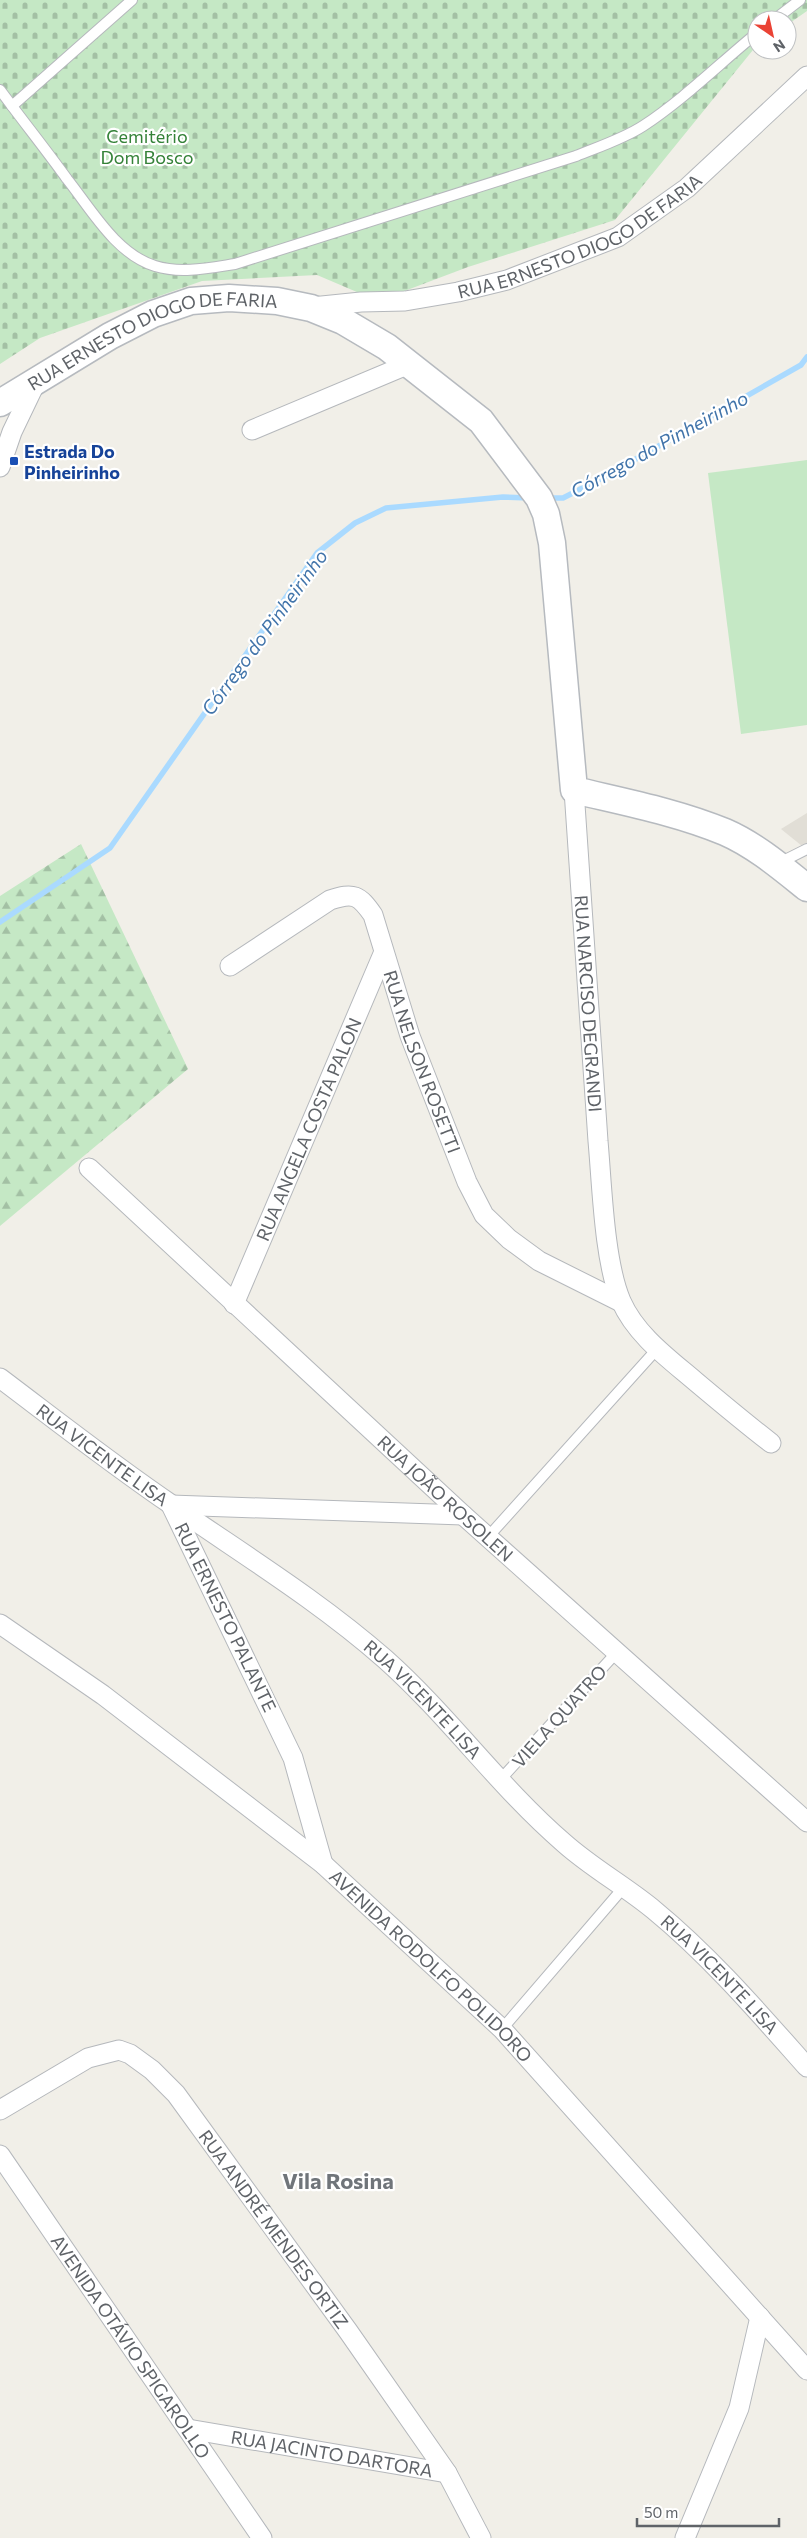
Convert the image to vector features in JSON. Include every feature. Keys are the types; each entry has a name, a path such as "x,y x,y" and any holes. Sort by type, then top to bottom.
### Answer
{"main road":[{"name":"RUA ERNESTO DIOGO DE FARIA","path":"0,403 110,336 153,314 191,301 229,298 277,301 311,308 344,321 387,347 480,421 540,501"},
{"name":"RUA NARCISO DEGRANDI","path":"540,501 552,543 574,790"},
{"path":"574,790 690,819 726,832 752,846 807,888"}],"street":[{"name":"RUA ERNESTO DIOGO DE FARIA","path":"311,308 361,302 405,301 458,292 507,280 618,237 687,188 807,76"},
{"path":"252,430 409,364"},
{"path":"0,467 12,432 36,382"},
{"name":"RUA NARCISO DEGRANDI","path":"574,790 586,986 601,1173 609,1252 621,1302 644,1335 657,1349 771,1443"},
{"name":"RUA NELSON ROSETTI","path":"230,966 330,900 345,895 354,895 365,903 373,915 401,1012 440,1116 467,1182 484,1216 509,1240 540,1261 621,1302"},
{"name":"RUA ANGELA COSTA PALON","path":"234,1304 384,954"},
{"name":"RUA JOÃO ROSOLEN","path":"89,1168 463,1515 807,1822"},
{"name":"RUA VICENTE LISA","path":"0,1378 171,1505 267,1569 383,1658 425,1697 500,1780 563,1843 667,1921 710,1962 807,2067"},
{"name":"RUA ERNESTO PALANTE","path":"323,1864 293,1758 286,1741 171,1505 463,1515"},
{"name":"AVENIDA RODOLFO POLIDORO","path":"0,1624 103,1695 323,1864 502,2029 807,2370"},
{"name":"RUA ANDRÉ MENDES ORTIZ","path":"0,2110 88,2058 104,2053 118,2050 130,2054 152,2070 176,2094 218,2150 447,2474 481,2538"},
{"name":"AVENIDA OTÁVIO SPIGAROLLO","path":"0,2155 188,2429 259,2537"},
{"path":"685,2538 739,2408 760,2317"},
{"name":"RUA JACINTO DARTORA","path":"188,2429 447,2474"}],"lane":[{"path":"12,106 132,0"},
{"path":"787,10 800,0"},
{"path":"0,90 104,226 124,248 138,258 156,266 197,270 235,264 576,156 613,141 642,127 671,106 747,41"},
{"path":"776,864 807,849"},
{"path":"488,1537 657,1349"},
{"name":"VIELA QUATRO","path":"500,1780 617,1652"},
{"path":"502,2029 624,1888"}],"shaded area":[{"path":"807,813 807,850 781,829"}],"green space":[{"name":"Cemitério Dom Bosco","path":"0,0 807,0 807,11 797,18 797,10 747,10 747,57 615,220 468,267 378,301 317,275 202,281 40,338 0,364"},
{"path":"807,460 807,725 741,734 708,473"},
{"path":"81,844 188,1069 0,1226 0,896"}],"waterway":[{"name":"Córrego do Pinheirinho","path":"547,498 563,498 606,476 801,365 807,357"},
{"name":"Córrego do Pinheirinho","path":"0,922 110,848 317,553 355,523 386,508 503,497 530,498"}],"place":[{"name":"Estrada Do Pinheirinho","path":"14,461"}],"district":[{"name":"Vila Rosina","path":"338,2180"}]}
